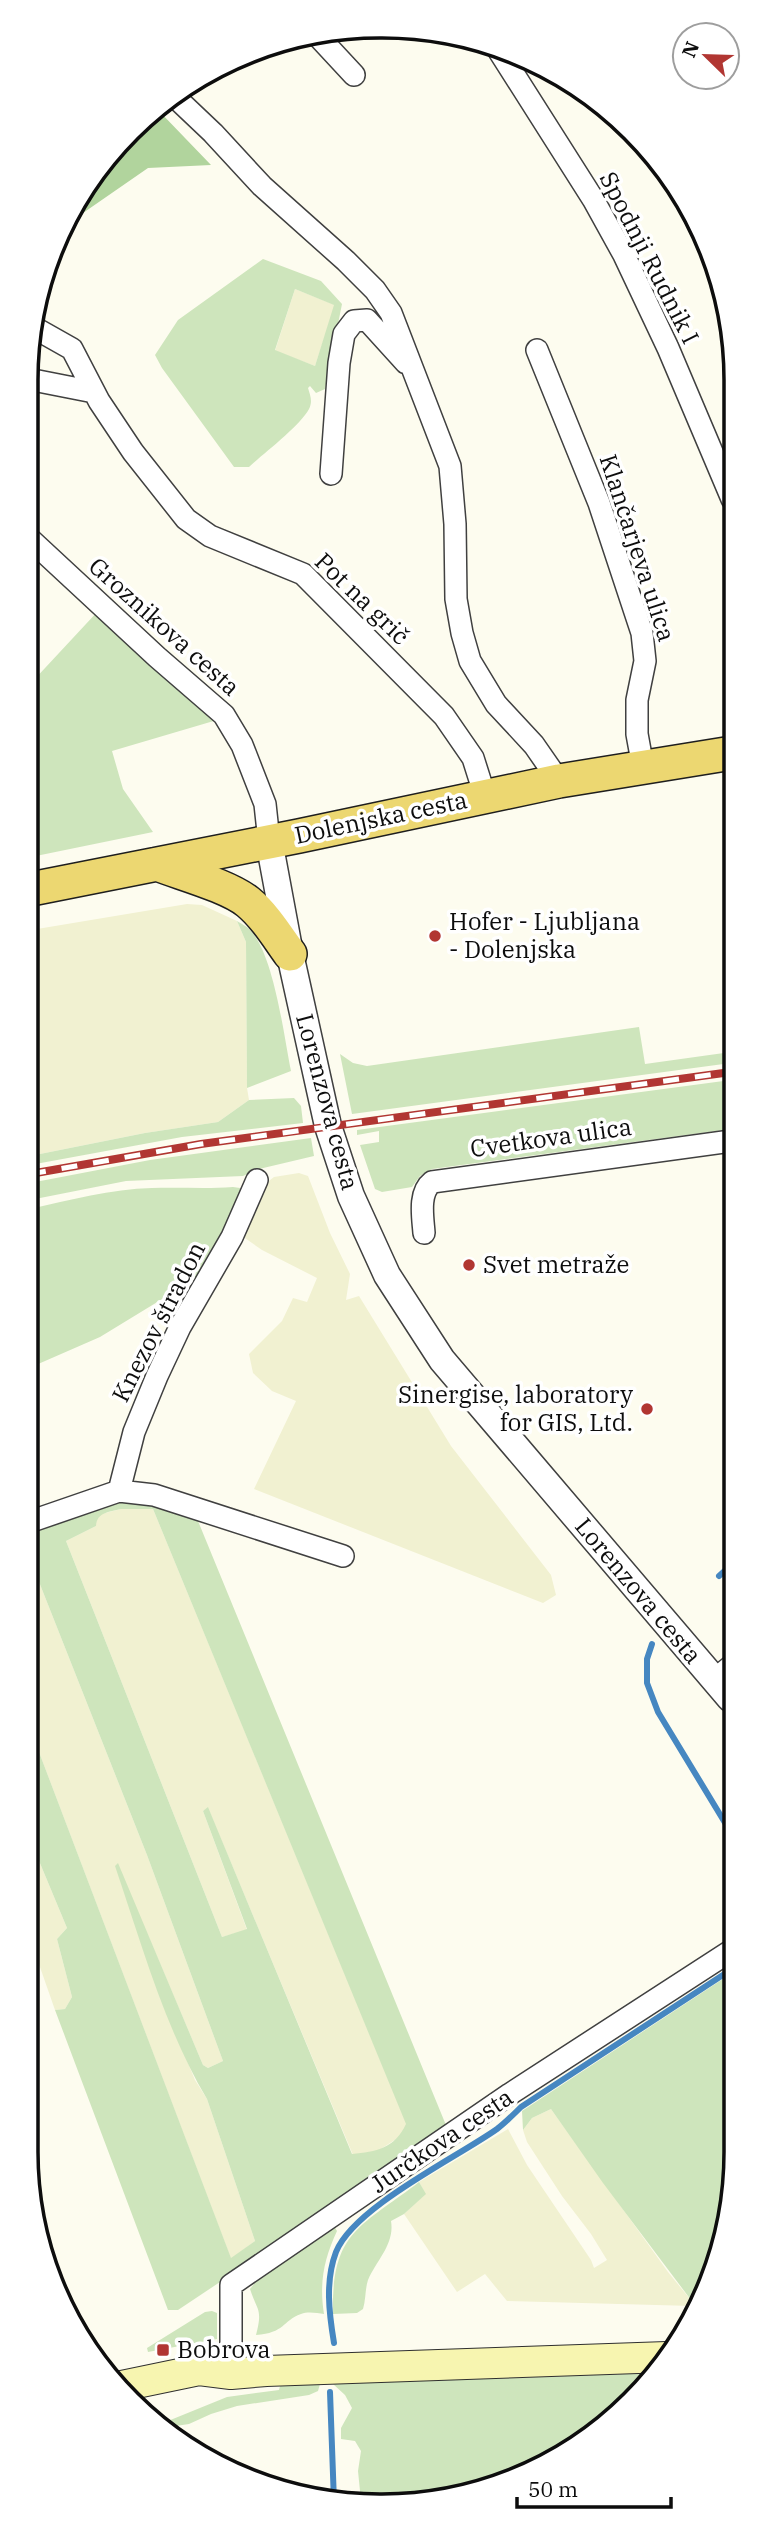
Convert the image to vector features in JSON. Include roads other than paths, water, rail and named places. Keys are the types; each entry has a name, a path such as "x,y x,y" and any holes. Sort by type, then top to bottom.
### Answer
{"main road":[{"name":"Dolenjska cesta","path":"38,888 559,781 724,754"},
{"path":"157,864 237,894 250,903 267,922 290,954"},
{"path":"130,2384 199,2370 231,2374 655,2357"},
{"path":"142,2396 201,2384 231,2374"}],"street":[{"path":"324,43 354,75"},
{"name":"Spodnji Rudnik I","path":"507,63 593,199 624,255 668,348 724,480"},
{"path":"181,103 213,132 262,186 375,290 391,313 450,466 455,524 456,599 470,661 496,704 534,745 559,781"},
{"path":"331,474 339,363 344,334 354,321 367,320 413,371"},
{"name":"Pot na grič","path":"42,332 72,349 94,392 133,452 186,519 210,536 303,574 444,716 473,758 485,796"},
{"name":"Klančarjeva ulica","path":"537,350 599,503 642,633 645,661 636,699 637,734 643,768"},
{"path":"38,381 94,392"},
{"name":"Groznikova cesta","path":"38,547 224,715 242,745 265,804 269,842"},
{"name":"Lorenzova cesta","path":"269,842 290,954 337,1159 387,1275 442,1360 724,1681"},
{"name":"Cvetkova ulica","path":"424,1233 425,1193 432,1182 724,1141"},
{"name":"Knezov štradon","path":"119,1491 134,1432 157,1376 180,1327 232,1237 257,1180"},
{"path":"38,1519 119,1491 154,1494 343,1556"},
{"name":"Jurčkova cesta","path":"231,2374 231,2285 510,2094 724,1955"}],"waterway":[{"path":"719,1576 724,1571"},
{"path":"652,1644 647,1659 647,1683 658,1712 724,1821"},
{"path":"334,2343 329,2297 330,2274 336,2252 346,2235 363,2218 408,2185 497,2129 521,2107 724,1974"},
{"path":"330,2392 334,2491"}],"railway":[{"path":"38,1173 201,1144 724,1073"}],"place":[{"name":"Hofer - Ljubljana - Dolenjska","path":"435,936"},
{"name":"Svet metraže","path":"469,1265"},
{"name":"Sinergise, laboratory for GIS, Ltd.","path":"647,1409"},
{"name":"Bobrova","path":"163,2350"}]}
